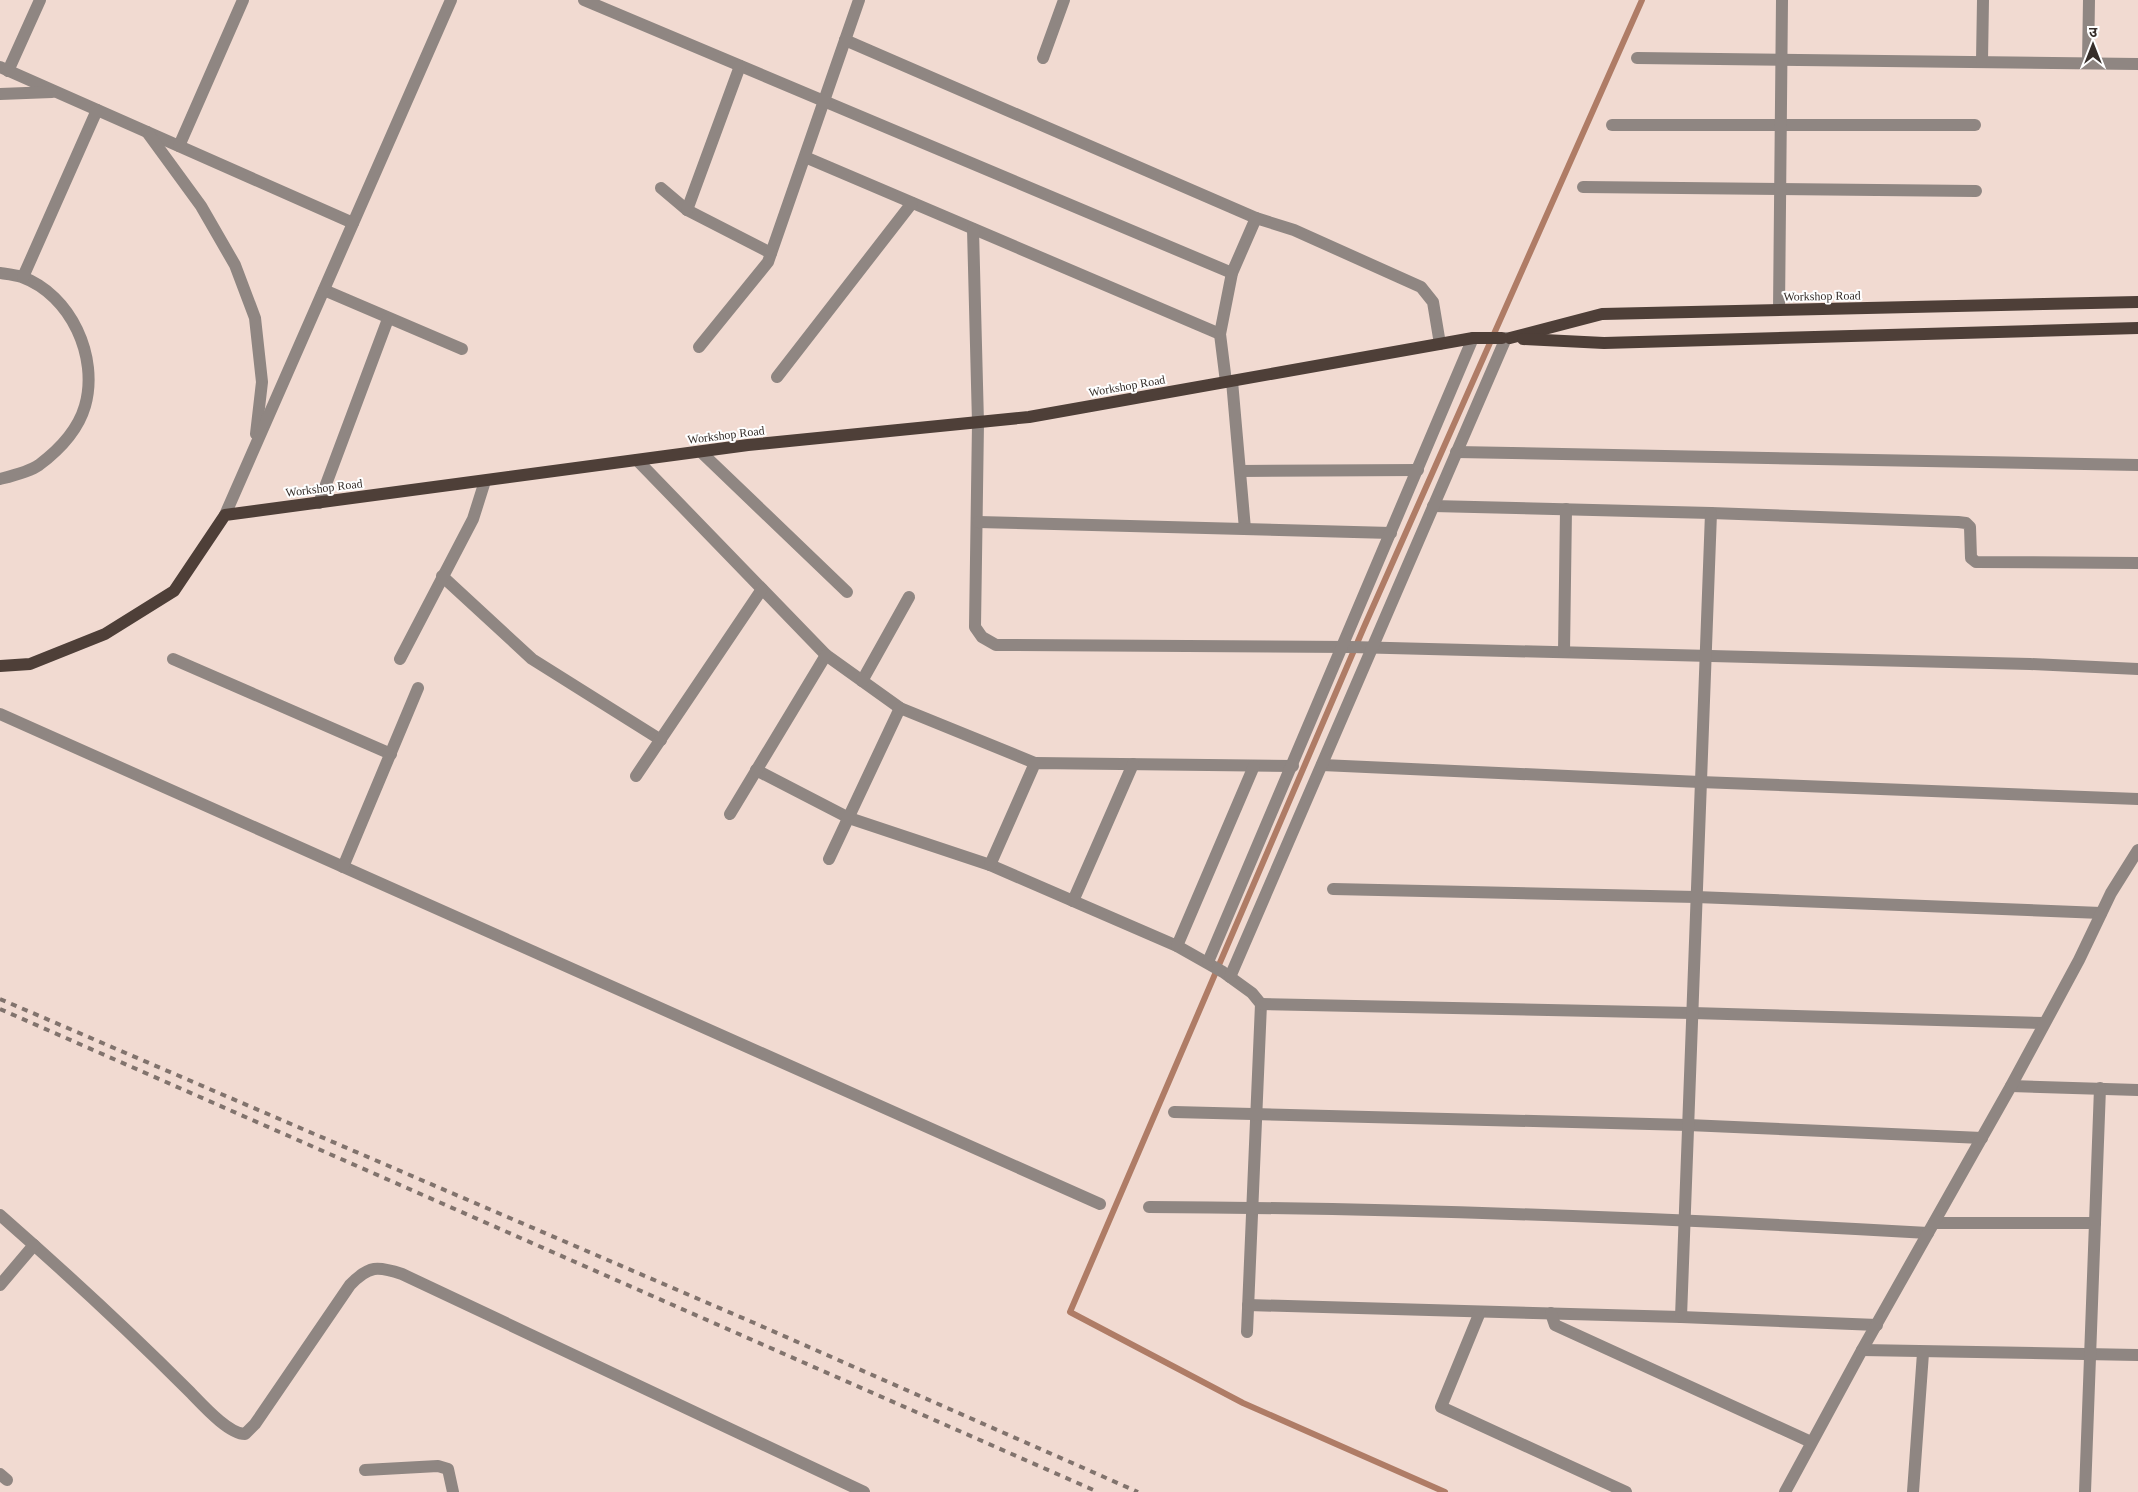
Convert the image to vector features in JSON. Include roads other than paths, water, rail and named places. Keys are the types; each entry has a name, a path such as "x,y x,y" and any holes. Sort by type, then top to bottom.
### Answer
{"main road":[{"name":"Workshop Road","path":"1506,338 1602,314 2138,302"},
{"name":"Workshop Road","path":"225,515 701,452 1029,417 1477,338 1604,342 2138,328"},
{"path":"0,666 30,664 105,634 174,591 225,515"}],"street":[{"path":"40,0 4,69 353,223"},
{"path":"179,146 243,0"},
{"path":"225,515 451,0"},
{"path":"584,0 1232,273"},
{"path":"699,347 768,262 859,0"},
{"path":"1043,58 1064,0"},
{"path":"1779,310 1782,0"},
{"path":"1982,61 1983,0"},
{"path":"2088,62 2089,0"},
{"path":"845,40 1256,218 1294,230 1421,287 1433,302 1440,344"},
{"path":"1637,58 2138,64"},
{"path":"687,210 740,66"},
{"path":"0,94 56,92"},
{"path":"23,277 96,110"},
{"path":"1612,124 1975,125"},
{"path":"147,132 201,206 235,266 255,318 262,382 254,448"},
{"path":"805,157 1220,334"},
{"path":"1583,187 1976,191"},
{"path":"662,188 687,210 771,254"},
{"path":"777,377 912,203"},
{"path":"1245,529 1229,382 1220,334 1232,273 1256,218"},
{"path":"973,229 978,423 978,522 974,627 982,637 996,645 1357,647 1705,655 2138,669"},
{"path":"0,273 23,277 56,298 79,330 89,367 85,406 67,440 38,466 0,480"},
{"path":"324,290 388,319 462,348"},
{"path":"319,503 388,319"},
{"path":"1218,969 1322,764 1391,533 1477,338"},
{"path":"1218,969 1293,766 1433,506 1506,338"},
{"path":"701,452 848,592"},
{"path":"1456,452 2138,465"},
{"path":"637,460 826,655 900,708 1035,762 1293,766"},
{"path":"1240,472 1418,470"},
{"path":"400,658 473,519 485,481"},
{"path":"1433,506 1958,522 1966,523 1970,527 1971,558 1976,562 2138,563"},
{"path":"1564,652 1566,509"},
{"path":"1681,1317 1710,513"},
{"path":"978,522 1391,533"},
{"path":"442,576 532,658 661,740"},
{"path":"636,776 762,589"},
{"path":"862,681 909,597"},
{"path":"730,814 826,655"},
{"path":"173,659 390,754"},
{"path":"343,867 418,688"},
{"path":"829,859 900,708"},
{"path":"0,714 1100,1204"},
{"path":"990,865 1035,762"},
{"path":"1073,901 1132,764"},
{"path":"1322,764 1700,782 2138,799"},
{"path":"1177,946 1254,766"},
{"path":"756,770 849,818 990,865 1177,946 1218,969 1252,992 1261,1004 1247,1332"},
{"path":"1785,1492 1862,1350 2011,1086 2110,893 2138,850"},
{"path":"1333,890 1696,898 2101,913"},
{"path":"1261,1004 2044,1023"},
{"path":"2011,1086 2138,1090"},
{"path":"2085,1492 2092,1352 2100,1088"},
{"path":"1174,1112 1688,1125 1982,1138"},
{"path":"1149,1208 1252,1208 1684,1219 1931,1228 2095,1223"},
{"path":"0,1215 132,1334 203,1406 237,1434 245,1434 254,1424 350,1285 361,1273 380,1267 402,1274 864,1492"},
{"path":"0,1285 34,1245"},
{"path":"1248,1305 1681,1317 1877,1325"},
{"path":"1480,1312 1441,1407 1626,1492"},
{"path":"1551,1313 1555,1325 1811,1442"},
{"path":"1862,1350 1923,1353 2092,1352 2138,1355"},
{"path":"1913,1492 1923,1353"},
{"path":"364,1470 438,1466 448,1469 453,1492"}],"waterway":[{"path":"1445,1492 1243,1403 1070,1312 1364,627 1642,0"}],"railway":[{"path":"0,999 752,1322 1138,1492"},
{"path":"0,1009 1098,1492"}]}
